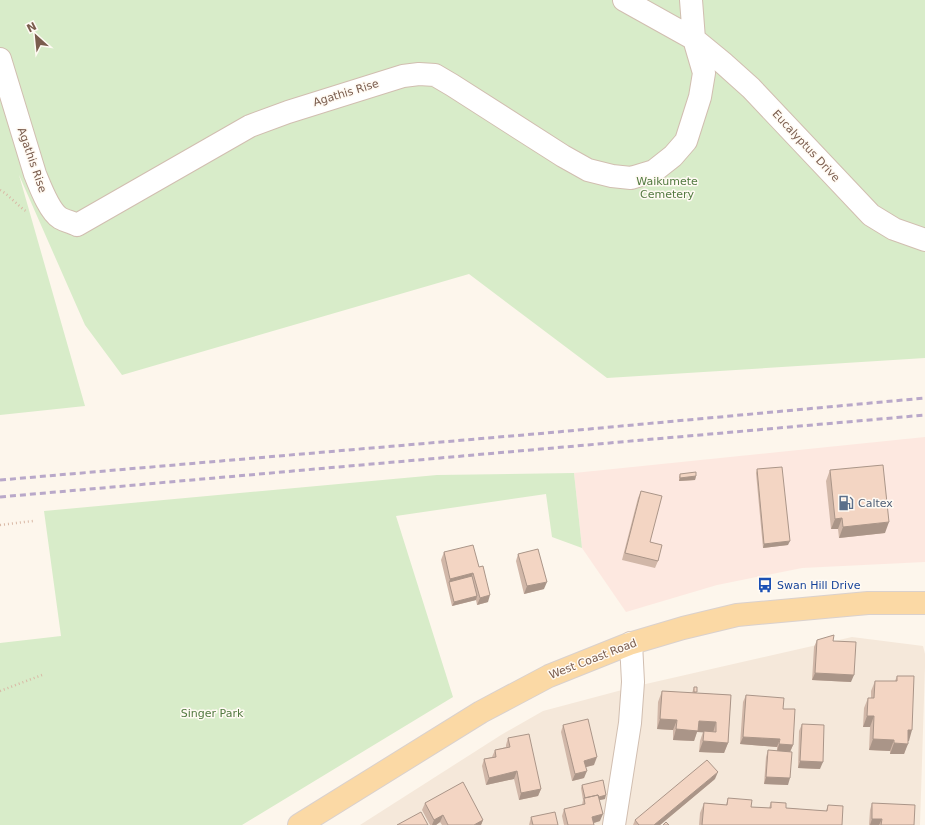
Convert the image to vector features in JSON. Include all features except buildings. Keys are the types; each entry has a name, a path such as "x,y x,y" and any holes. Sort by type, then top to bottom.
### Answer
{"main road":[{"name":"West Coast Road","path":"299,825 481,712 549,676 631,643 683,628 736,616 868,603 925,603"}],"lane":[{"name":"Eucalyptus Drive","path":"624,0 694,39 751,88 871,215 894,229 925,240"},
{"path":"691,0 694,39"},
{"name":"Agathis Rise","path":"0,59 35,174 42,190 54,213 60,218 77,225 250,126 295,109 403,76 419,74 435,75 563,156 588,170 612,176 631,178 654,171 673,156 686,141 700,96 704,73 694,39"},
{"path":"614,825 630,723 633,682 631,643"}],"path":[{"path":"0,525 33,521"},
{"path":"0,691 42,675"}],"shaded area":[{"path":"925,437 925,562 802,568 717,585 626,612 582,548 574,473"},
{"path":"852,637 923,646 925,654 925,667 920,825 360,825 501,735 543,711 637,686"}],"green space":[{"name":"Waikumete Cemetery","path":"0,0 925,0 925,358 607,378 469,274 122,375 85,325 19,175 85,406 0,415"},
{"name":"Singer Park","path":"574,473 582,548 552,537 546,494 396,516 453,697 242,825 0,825 0,643 61,636 44,511 437,475"}],"railway":[{"path":"0,480 546,433 925,398"},
{"path":"0,497 925,415"}],"place":[{"name":"Caltex","path":"846,503"},
{"name":"Swan Hill Drive","path":"765,585"}]}
